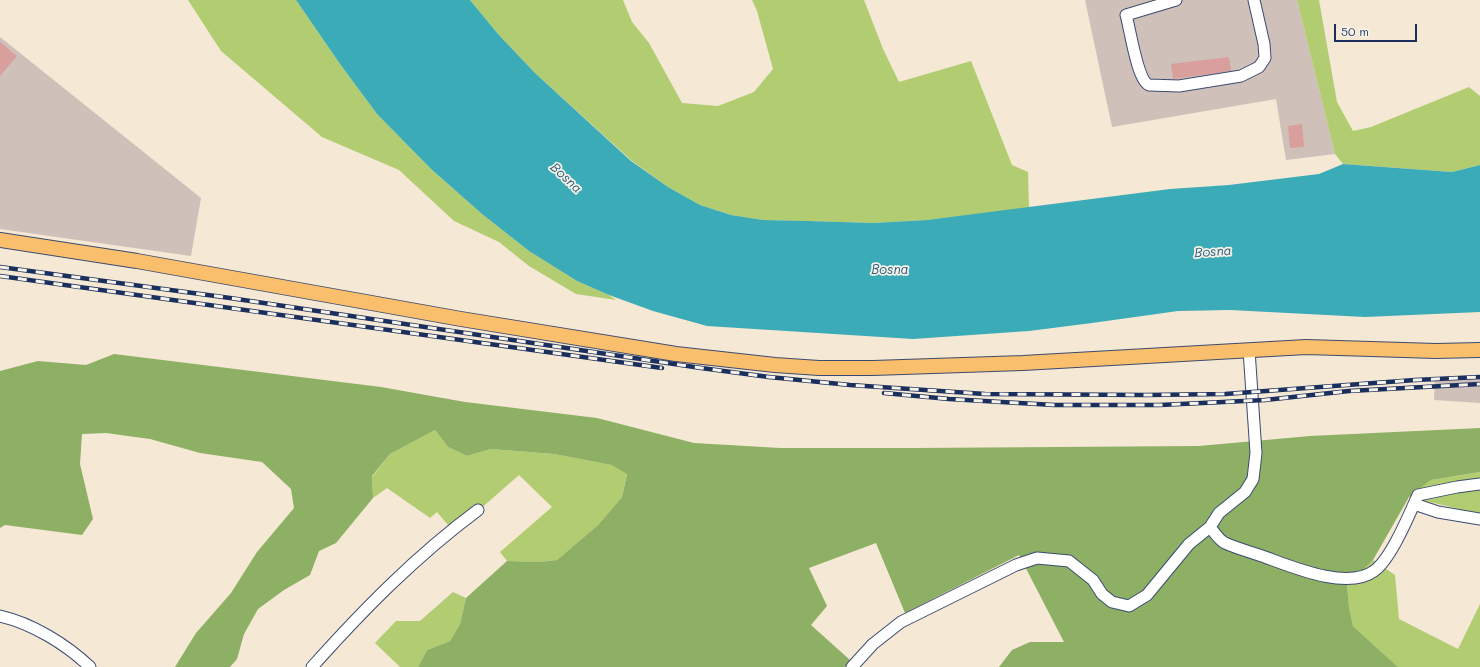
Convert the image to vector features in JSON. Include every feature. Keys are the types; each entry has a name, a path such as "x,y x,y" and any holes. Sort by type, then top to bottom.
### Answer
{"main road":[{"path":"0,240 137,260 461,319 660,352 775,365 819,368 873,368 1023,363 1306,347 1436,351 1480,350"}],"street":[{"path":"1176,0 1126,15 1140,74 1146,84 1179,86 1241,76 1259,67 1265,58 1264,44 1254,0"},
{"path":"852,667 873,644 901,622 1016,565 1037,558 1069,561 1093,580 1102,594 1112,602 1129,606 1147,595 1189,544 1210,527 1219,513 1245,492 1253,479 1256,453 1249,350"},
{"path":"1210,527 1223,542 1297,569 1316,575 1337,579 1359,577 1373,572 1385,561 1418,495 1480,484"},
{"path":"1414,504 1438,512 1480,519"},
{"path":"312,667 368,606 404,570 447,532 478,510"},
{"path":"0,616 11,618 30,626 77,654 90,667"}],"shaded area":[{"path":"1085,0 1297,0 1335,154 1286,160 1276,99 1112,127"},
{"path":"0,37 201,198 191,256 0,229"},
{"path":"1480,375 1480,403 1434,400 1435,377"}],"green space":[{"path":"188,0 296,0 340,64 377,114 431,169 482,214 529,251 577,281 609,295 616,300 576,294 529,266 499,242 454,221 399,170 322,137 221,51"},
{"path":"470,0 623,0 632,22 649,43 682,103 718,106 754,92 773,69 757,11 752,0 864,0 883,49 899,82 971,61 1012,165 1028,172 1029,208 927,220 873,223 762,220 731,215 700,205 668,187 632,161 535,73 498,34"},
{"path":"1297,0 1319,0 1337,102 1353,131 1371,127 1469,87 1480,96 1480,165 1452,172 1343,164 1335,154"},
{"path":"114,354 381,387 465,402 597,418 694,443 780,448 1199,446 1310,436 1480,428 1480,472 1431,480 1409,497 1373,560 1347,586 1353,626 1398,667 999,667 1012,650 1030,642 1064,642 1019,555 905,613 876,543 809,568 827,606 811,625 850,660 845,667 418,667 427,650 450,641 460,624 466,598 507,561 540,562 557,560 598,525 622,497 627,474 612,465 554,454 491,449 467,456 448,447 435,430 390,454 372,476 373,498 336,543 319,551 310,575 284,590 258,609 244,634 237,659 230,667 175,667 196,633 231,593 257,552 294,508 291,489 262,462 200,453 150,439 106,433 82,434 80,464 93,519 82,535 5,525 0,528 0,371 38,361 86,365"},
{"path":"435,430 448,447 467,456 491,449 554,454 613,465 627,473 622,497 598,525 557,560 540,562 507,561 500,552 552,507 519,475 454,532 437,512 430,518 387,488 373,498 372,477 390,454"},
{"path":"1480,472 1480,514 1409,497 1431,480"},
{"path":"1373,560 1395,575 1399,619 1458,649 1480,604 1480,667 1398,667 1353,626 1347,586"},
{"path":"453,592 466,598 460,624 450,641 427,650 418,667 400,667 375,643 396,621 420,621"}],"water":[{"name":"Bosna","path":"296,0 470,0 498,34 535,73 631,161 668,187 700,205 731,215 763,220 873,223 927,220 1170,189 1229,185 1319,174 1343,164 1452,172 1480,165 1480,312 1365,317 1230,310 1178,311 1029,331 913,339 707,326 653,311 609,295 577,281 529,251 482,214 431,169 377,114 340,64"}],"building":[{"path":"0,42 17,56 0,76"},
{"path":"1229,57 1231,71 1173,79 1171,64"},
{"path":"1302,124 1304,147 1290,148 1288,126"}],"railway":[{"path":"0,267 230,298 701,368 769,377 850,385 985,394 1225,394 1415,380 1480,377"},
{"path":"0,276 662,368"},
{"path":"884,393 949,399 1054,405 1160,405 1265,400 1349,391 1480,384"}]}
